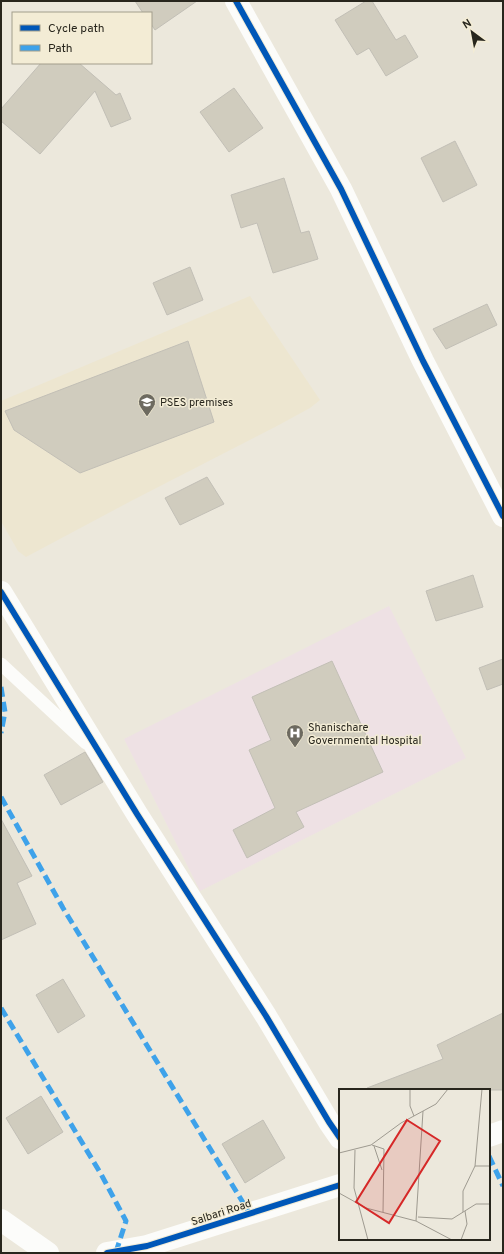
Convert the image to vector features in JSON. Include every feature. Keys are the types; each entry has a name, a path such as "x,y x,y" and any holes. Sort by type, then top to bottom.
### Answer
{"street":[{"path":"236,1 341,189 423,361 503,516"},
{"path":"1,592 266,1016 339,1137"},
{"path":"490,1136 503,1131"},
{"name":"Salbari Road","path":"107,1253 147,1246 339,1185"},
{"path":"1,1220 48,1253"}],"lane":[{"path":"1,664 106,762"}],"shaded area":[{"name":"PSES premises","path":"250,296 320,400 310,408 277,426 26,557 18,551 1,521 1,401"},
{"name":"Shanischare Governmental Hospital","path":"389,606 466,758 200,891 124,739"}],"building":[{"path":"135,1 197,1 155,30 152,26 152,12 142,12"},
{"path":"366,1 372,1 396,40 405,35 418,57 386,76 369,48 357,55 335,20"},
{"path":"40,64 80,64 116,95 120,93 131,119 111,127 95,91 40,154 1,121 1,109"},
{"path":"234,88 263,128 229,152 200,112"},
{"path":"455,141 477,185 443,202 421,158"},
{"path":"284,178 301,233 309,231 318,259 273,273 257,223 241,228 231,195"},
{"path":"190,267 203,300 167,315 153,283"},
{"path":"487,304 497,325 446,349 433,329"},
{"path":"188,341 214,422 80,473 14,430 5,411"},
{"path":"207,477 224,504 180,525 165,498"},
{"path":"473,575 483,607 436,621 426,591"},
{"path":"503,659 503,684 487,690 479,668"},
{"path":"332,661 383,772 296,812 304,827 247,858 233,830 275,808 249,750 271,740 252,697"},
{"path":"85,752 103,782 61,805 44,775"},
{"path":"1,819 32,876 17,883 36,924 1,940"},
{"path":"63,979 85,1016 58,1033 36,995"},
{"path":"503,1013 503,1090 367,1089 443,1059 437,1045"},
{"path":"41,1096 63,1132 28,1154 6,1118"},
{"path":"263,1120 285,1158 245,1183 222,1144"}],"marked path":[{"path":"1,687 5,712 1,733"},
{"path":"1,797 63,908 250,1214"},
{"path":"1,1008 101,1174 126,1221 116,1252"},
{"path":"490,1158 503,1186"}],"cycle path":[{"path":"236,1 341,189 423,361 503,516"},
{"path":"1,592 137,814 266,1016 339,1137"},
{"path":"107,1253 147,1246 339,1185"}],"place":[{"name":"PSES premises","path":"147,417"},
{"name":"Shanischare Governmental Hospital","path":"295,748"}]}
